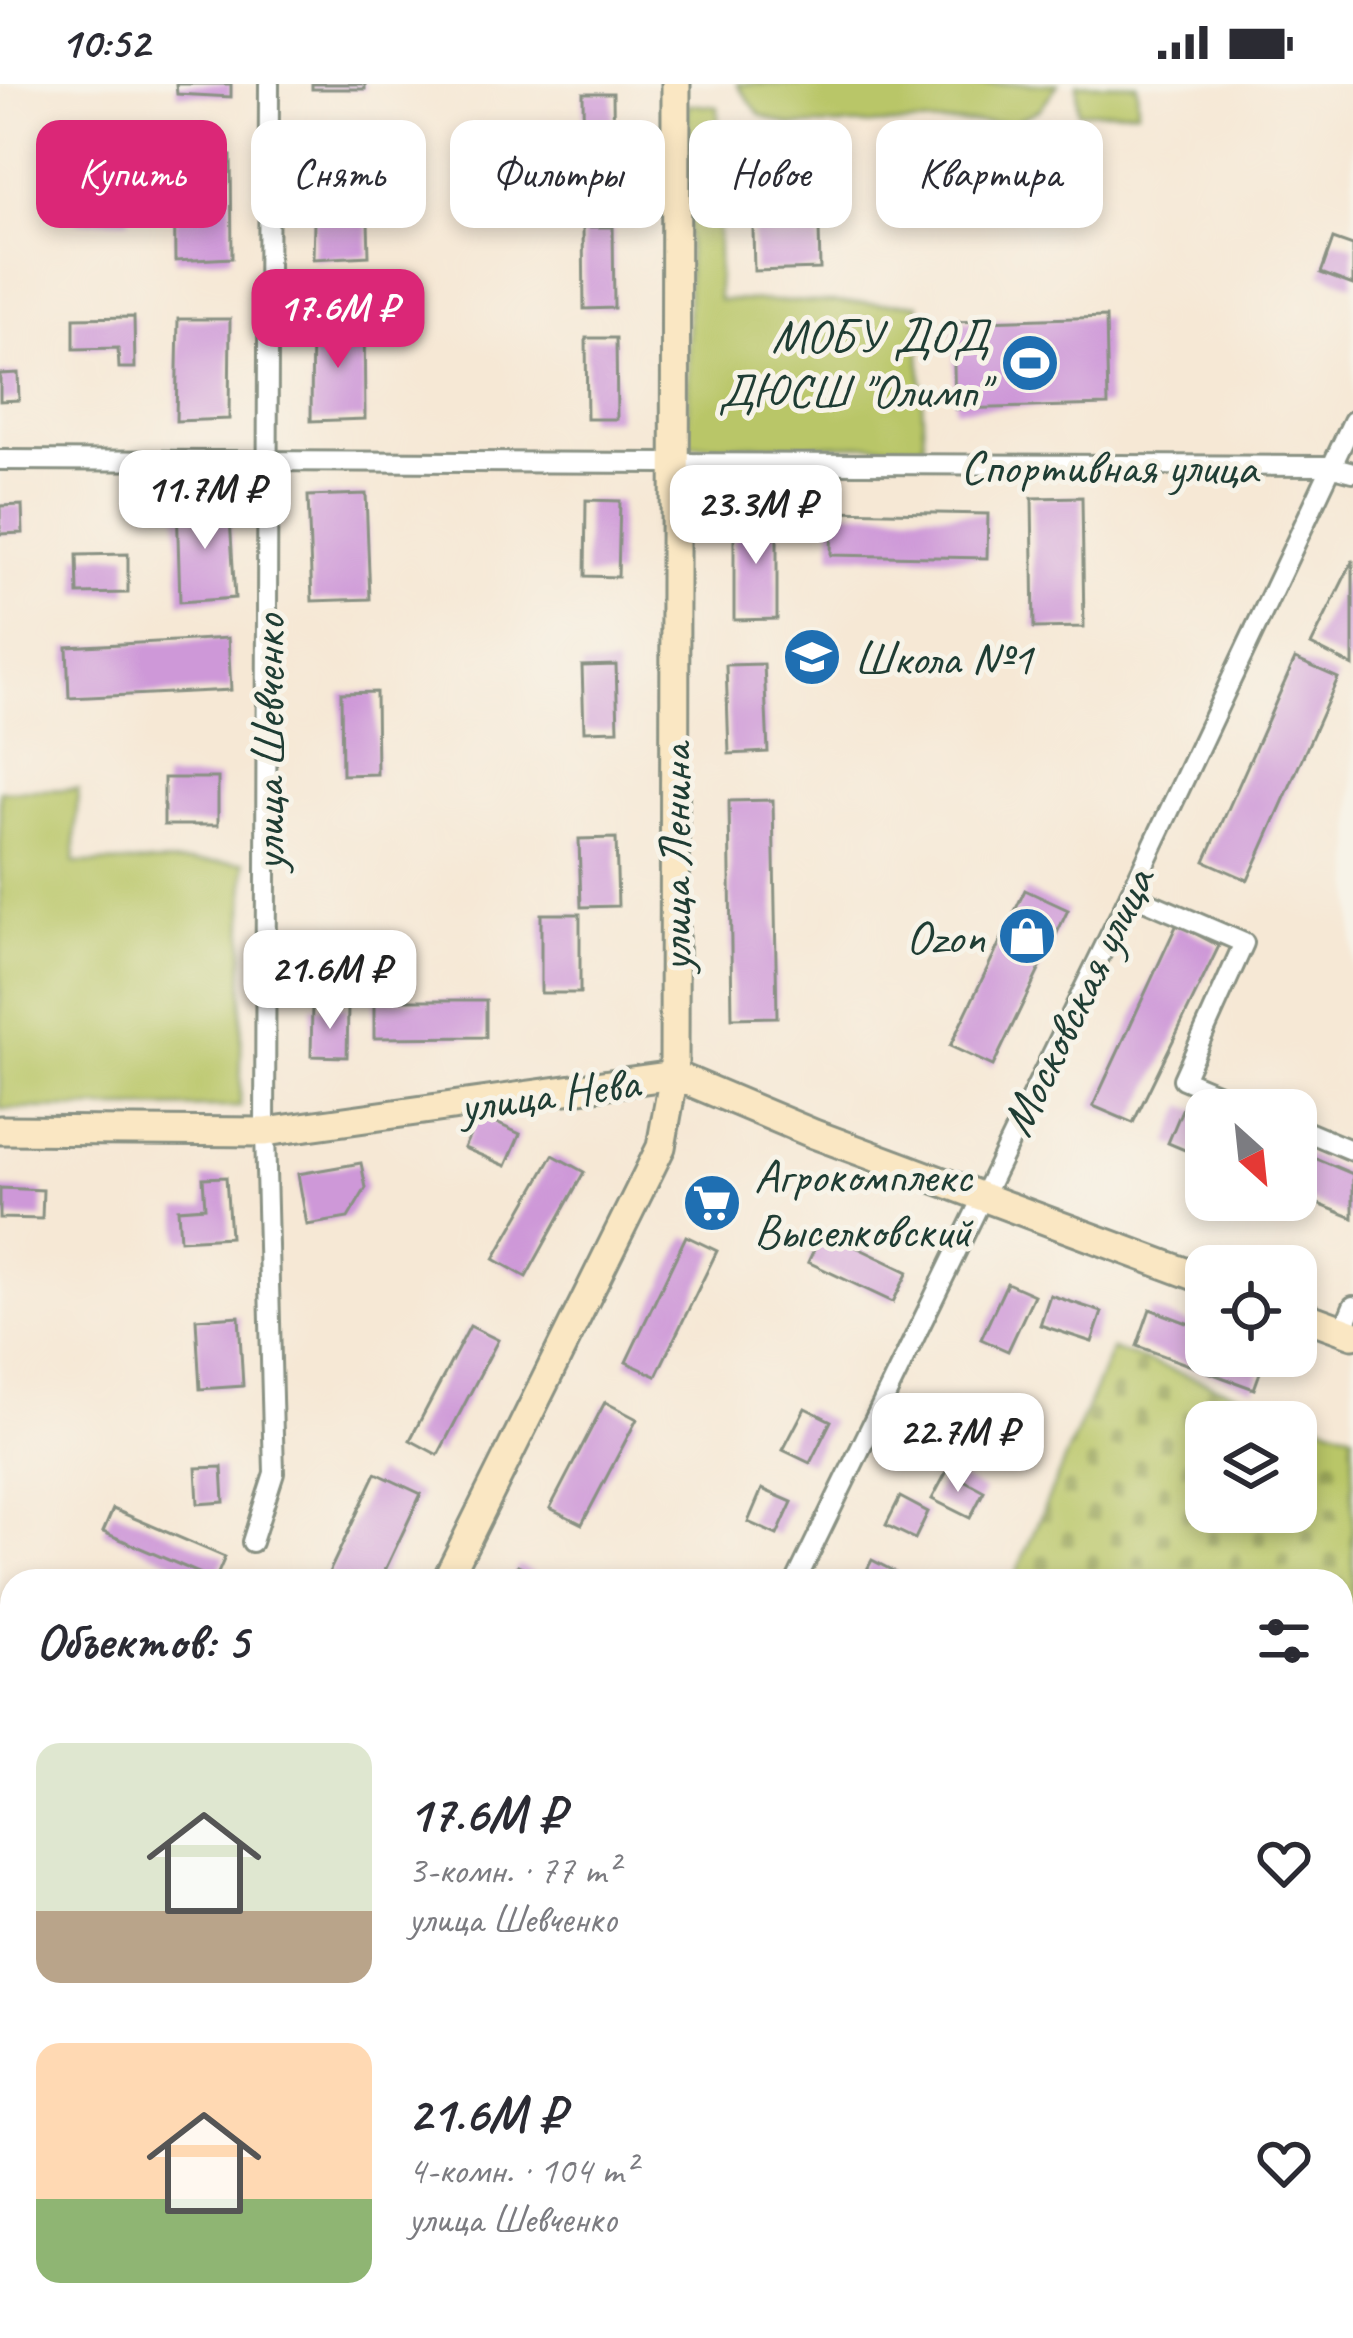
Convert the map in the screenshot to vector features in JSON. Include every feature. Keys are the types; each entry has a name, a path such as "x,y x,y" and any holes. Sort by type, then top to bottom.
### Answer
{"main road":[{"name":"улица Ленина","path":"452,1569 662,1147 674,1075 676,84"},
{"name":"улица Нева","path":"0,1130 266,1132 674,1075 814,1134 1185,1272"},
{"path":"1317,1317 1350,1323"}],"street":[{"name":"улица Шевченко","path":"252,1542 274,1473 266,1132 269,84"},
{"name":"Московская улица","path":"802,1569 980,1193 1130,894 1353,421"},
{"name":"Спортивная улица","path":"0,460 1330,466 1353,472"},
{"path":"1130,894 1244,943 1183,1079 1207,1089"},
{"path":"1317,1136 1353,1151"}],"green space":[{"path":"737,84 1058,84 1039,110 1017,120 876,120 876,124 852,125 852,120 775,120 760,115"},
{"path":"1077,84 1137,84 1138,110 1078,112"},
{"path":"688,104 718,107 718,120 689,120 689,228 718,228 718,300 918,304 924,445 688,445"},
{"path":"78,789 74,863 245,862 240,1107 0,1109 0,791"},
{"path":"1112,1349 1259,1401 1185,1401 1185,1533 1317,1533 1317,1421 1353,1434 1353,1569 1018,1569"}],"building":[{"path":"176,84 231,84 231,97 177,94"},
{"path":"312,84 365,84 365,89 312,89"},
{"path":"583,93 613,93 613,120 583,120"},
{"path":"227,156 231,156 232,258 175,261 175,228 227,228"},
{"path":"314,228 368,228 369,256 313,259"},
{"path":"583,228 613,228 614,308 584,309"},
{"path":"753,228 819,228 820,269 754,271"},
{"path":"1333,239 1353,246 1353,285 1321,273"},
{"path":"134,317 135,368 119,368 118,348 74,349 74,318"},
{"name":"МОБУ ДОД ДЮСШ \"Олимп\"","path":"1106,317 1108,405 955,409 953,322"},
{"path":"178,319 230,319 229,419 176,421"},
{"path":"364,320 365,419 311,421 312,321"},
{"path":"586,338 616,338 617,419 587,419"},
{"path":"18,373 19,400 0,401 0,374"},
{"path":"366,494 370,599 312,601 308,496"},
{"path":"1082,497 1084,627 1034,628 1032,498"},
{"path":"586,500 620,501 618,577 585,576"},
{"path":"177,503 229,503 235,598 180,602"},
{"path":"22,505 23,533 0,534 0,506"},
{"path":"832,511 988,514 987,558 831,555"},
{"path":"777,514 777,619 734,620 734,515"},
{"path":"128,554 128,593 78,594 77,555"},
{"path":"1353,560 1353,666 1311,645"},
{"path":"228,638 231,690 69,698 67,647"},
{"path":"1295,659 1338,678 1248,880 1205,861"},
{"path":"764,664 768,752 729,754 726,665"},
{"path":"616,665 618,730 584,731 582,666"},
{"path":"376,692 377,774 342,775 341,693"},
{"path":"164,778 218,778 218,825 164,825"},
{"path":"773,800 777,1017 732,1018 729,801"},
{"path":"616,838 618,906 581,907 579,839"},
{"path":"1025,890 1068,910 993,1066 950,1046"},
{"path":"541,914 580,914 580,993 541,993"},
{"path":"1177,924 1219,946 1133,1123 1093,1106"},
{"path":"374,1000 486,1000 486,1037 374,1038"},
{"path":"312,1006 348,1007 347,1057 311,1056"},
{"path":"1184,1105 1185,1105 1185,1150 1168,1143"},
{"path":"479,1115 520,1134 506,1166 464,1148"},
{"path":"553,1155 584,1172 526,1277 494,1259"},
{"path":"1317,1159 1353,1174 1353,1218 1317,1203"},
{"path":"361,1163 366,1188 348,1218 307,1225 298,1174"},
{"path":"226,1177 230,1237 180,1240 178,1209 205,1207 203,1178"},
{"path":"0,1188 43,1190 42,1219 0,1218"},
{"path":"823,1231 908,1272 893,1302 808,1262"},
{"path":"686,1236 717,1251 656,1376 626,1362"},
{"path":"1007,1283 1034,1295 1008,1351 981,1339"},
{"path":"1050,1295 1102,1312 1092,1342 1040,1325"},
{"path":"1150,1309 1185,1322 1185,1364 1137,1346"},
{"path":"239,1316 243,1386 200,1389 196,1319"},
{"path":"470,1326 498,1340 438,1455 410,1440"},
{"path":"1221,1377 1258,1377 1254,1389"},
{"path":"605,1402 637,1419 582,1524 550,1508"},
{"path":"805,1408 831,1421 810,1463 783,1450"},
{"path":"947,1416 976,1429 963,1456 935,1443"},
{"path":"222,1467 224,1502 198,1504 196,1468"},
{"path":"947,1471 984,1491 970,1518 932,1499"},
{"path":"376,1473 421,1494 386,1569 331,1569"},
{"path":"762,1489 792,1502 777,1535 748,1522"},
{"path":"900,1497 928,1512 915,1539 886,1525"},
{"path":"113,1509 225,1557 220,1569 189,1569 103,1532"},
{"path":"872,1560 889,1569 867,1569"}],"place":[{"name":"МОБУ ДОД ДЮСШ \"Олимп\"","path":"1030,363"},
{"name":"Школа №1","path":"812,657"},
{"name":"Ozon","path":"1027,936"},
{"name":"Агрокомплекс Выселковский","path":"712,1203"}]}
